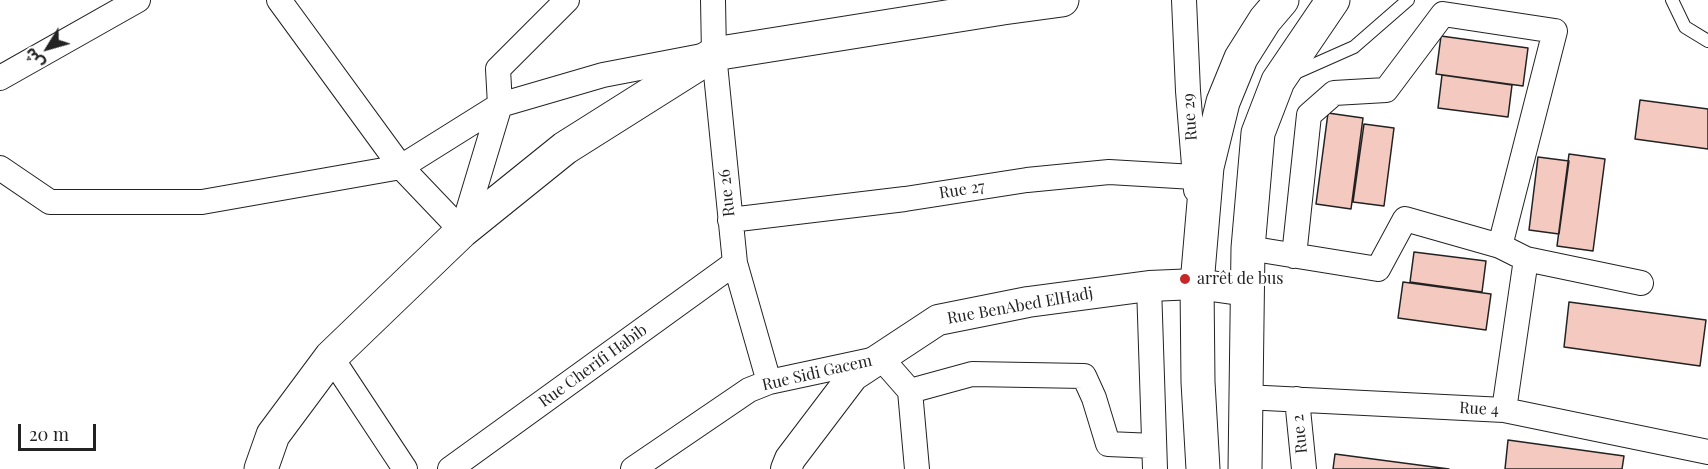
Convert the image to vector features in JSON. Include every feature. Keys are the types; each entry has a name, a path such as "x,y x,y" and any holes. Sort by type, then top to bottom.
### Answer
{"main road":[{"path":"261,469 273,435 331,357 462,231 565,148 714,54 1062,0"},
{"path":"1203,469 1198,382 1197,284 1207,167 1222,102 1240,58 1265,20 1282,0"},
{"path":"1245,469 1248,248 1258,134 1278,81 1333,0"}],"street":[{"path":"0,78 138,0"},
{"path":"286,2 401,167 462,231 500,105 498,69 567,0"},
{"name":"Rue 26","path":"713,0 714,54 735,263 769,382"},
{"name":"Rue 29","path":"1184,0 1194,177 1202,234"},
{"path":"1294,256 1309,115 1334,93 1386,90 1443,14 1555,31 1500,246"},
{"path":"0,168 50,202 202,202 401,167 500,105 603,75 714,54"},
{"name":"Rue 27","path":"730,220 904,199 1028,180 1109,172 1194,177"},
{"path":"1248,248 1377,269 1405,219 1500,246 1526,259 1641,283"},
{"path":"1504,410 1526,259"},
{"name":"Rue Cherifi Habib","path":"450,469 735,263"},
{"name":"Rue BenAbed ElHadj","path":"784,466 854,376 938,320 1028,302 1149,286 1197,284 1247,291"},
{"path":"910,391 972,374 1084,376 1094,398 1108,444 1155,458 1149,286"},
{"path":"331,357 405,469"},
{"path":"881,358 910,391 917,469"},
{"name":"Rue Sidi Gacem","path":"633,469 749,390 769,382 881,358"},
{"name":"Rue 4","path":"1245,397 1504,410 1708,452"},
{"name":"Rue 2","path":"1297,399 1304,469"}],"lane":[{"path":"1278,81 1354,47 1408,0"},
{"path":"1672,0 1685,27 1708,41"}],"building":[{"path":"1441,36 1528,48 1523,86 1436,74"},
{"path":"1442,75 1512,85 1508,117 1438,108"},
{"path":"1640,100 1708,109 1708,149 1635,139"},
{"path":"1328,113 1363,118 1351,209 1316,204"},
{"path":"1364,124 1394,128 1384,206 1353,202"},
{"path":"1569,154 1605,159 1593,251 1557,246"},
{"path":"1538,157 1569,161 1559,234 1529,230"},
{"path":"1414,252 1486,261 1482,292 1410,282"},
{"path":"1403,282 1491,294 1486,330 1398,318"},
{"path":"1569,302 1706,320 1700,366 1564,347"},
{"path":"1508,440 1624,456 1622,469 1505,469"},
{"path":"1335,454 1449,469 1333,469"}],"place":[{"name":"arrêt de bus","path":"1185,279"}]}
